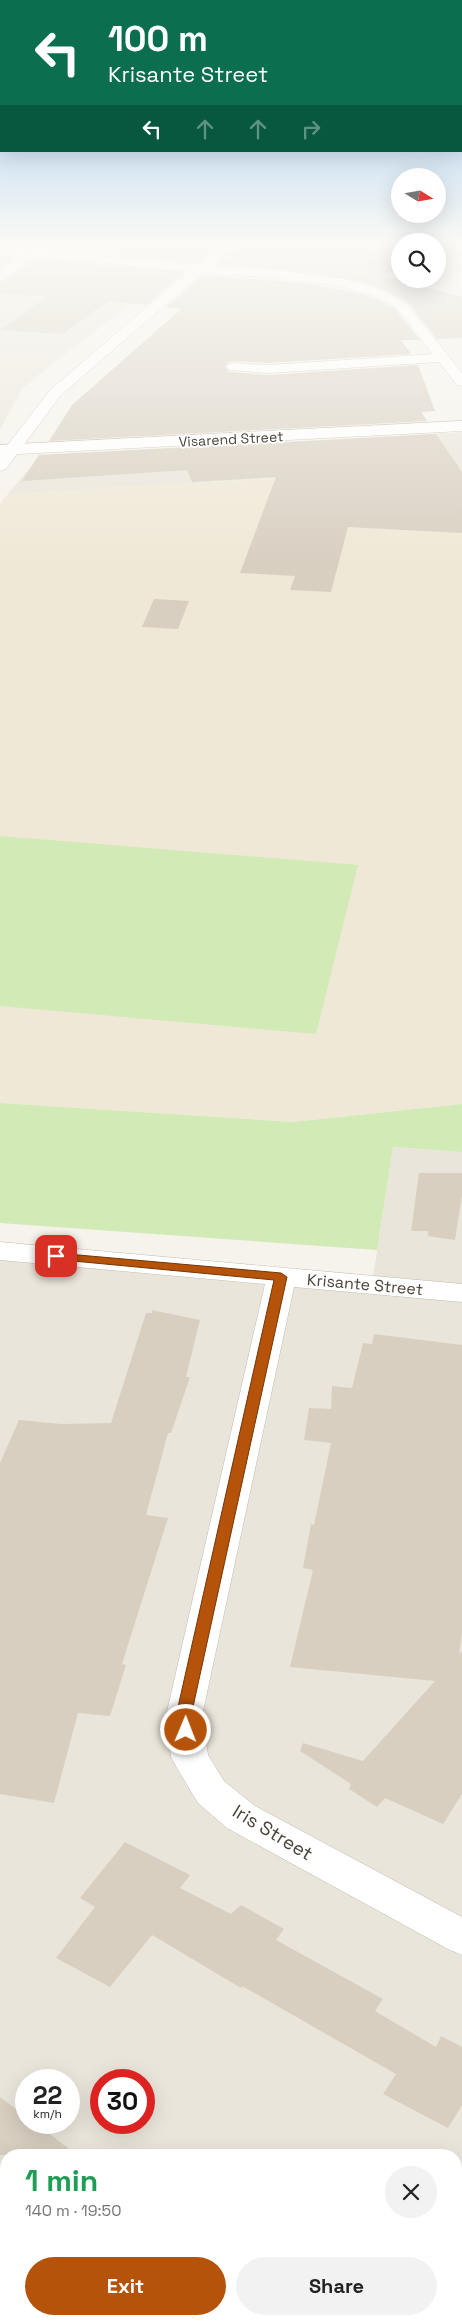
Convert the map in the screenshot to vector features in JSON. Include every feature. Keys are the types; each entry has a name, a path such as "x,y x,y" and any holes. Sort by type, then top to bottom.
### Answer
{"street":[{"path":"0,466 7,450 54,393 104,350"},
{"path":"437,350 462,382"},
{"path":"234,367 269,369 443,358"},
{"name":"Visarend Street","path":"7,450 462,426"},
{"name":"Krisante Street","path":"0,1251 462,1293"},
{"name":"Iris Street","path":"281,1277 184,1716 190,1757 211,1792 241,1817 462,1938"}],"shaded area":[{"path":"0,350 70,350 23,387 0,430"},
{"path":"462,432 462,467 8,494 37,459"},
{"path":"462,467 462,1104 293,1122 0,1103 0,504 8,494"},
{"path":"393,1147 462,1152 462,2149 0,2149 0,1252 372,1284"}],"green space":[{"path":"0,836 358,865 316,1034 0,1006"},
{"path":"0,1103 293,1122 462,1104 462,1152 393,1147 377,1250 0,1223"}],"building":[{"path":"134,350 408,350 411,354 269,363 234,361 229,362 225,366 229,372 269,375 418,365 435,411 421,412 427,421 49,441 72,405"},
{"path":"436,434 462,472 462,533 348,527 331,592 290,590 295,576 240,573 276,477 192,482 187,470 22,481 39,455"},
{"path":"154,599 189,601 178,629 142,627"},
{"path":"419,1173 462,1173 462,1195 455,1240 428,1236 428,1231 411,1231"},
{"path":"152,1310 200,1320 186,1377 190,1377 171,1433 168,1433 146,1515 168,1518 122,1664 126,1665 110,1716 78,1713 54,1803 0,1794 0,1463 19,1420 61,1424 111,1423 146,1313 152,1313"},
{"path":"374,1334 462,1345 462,1633 459,1654 462,1651 462,1794 443,1824 385,1798 377,1807 349,1789 351,1784 300,1751 303,1743 363,1761 435,1681 290,1667 313,1570 303,1568 311,1524 314,1525 331,1443 304,1440 309,1408 331,1409 332,1386 352,1388 363,1343 372,1344"},
{"path":"125,1842 190,1875 180,1888 231,1914 241,1905 284,1929 276,1940 383,1999 375,2011 436,2047 441,2036 462,2047 462,2105 448,2128 383,2094 396,2074 242,1986 241,1988 152,1935 110,1987 56,1958 95,1907 80,1898"},
{"path":"0,2097 15,2109 15,2134 50,2134 69,2149 0,2149"}],"route":[{"path":"56,1256 281,1277 184,1716 186,1730"}]}
